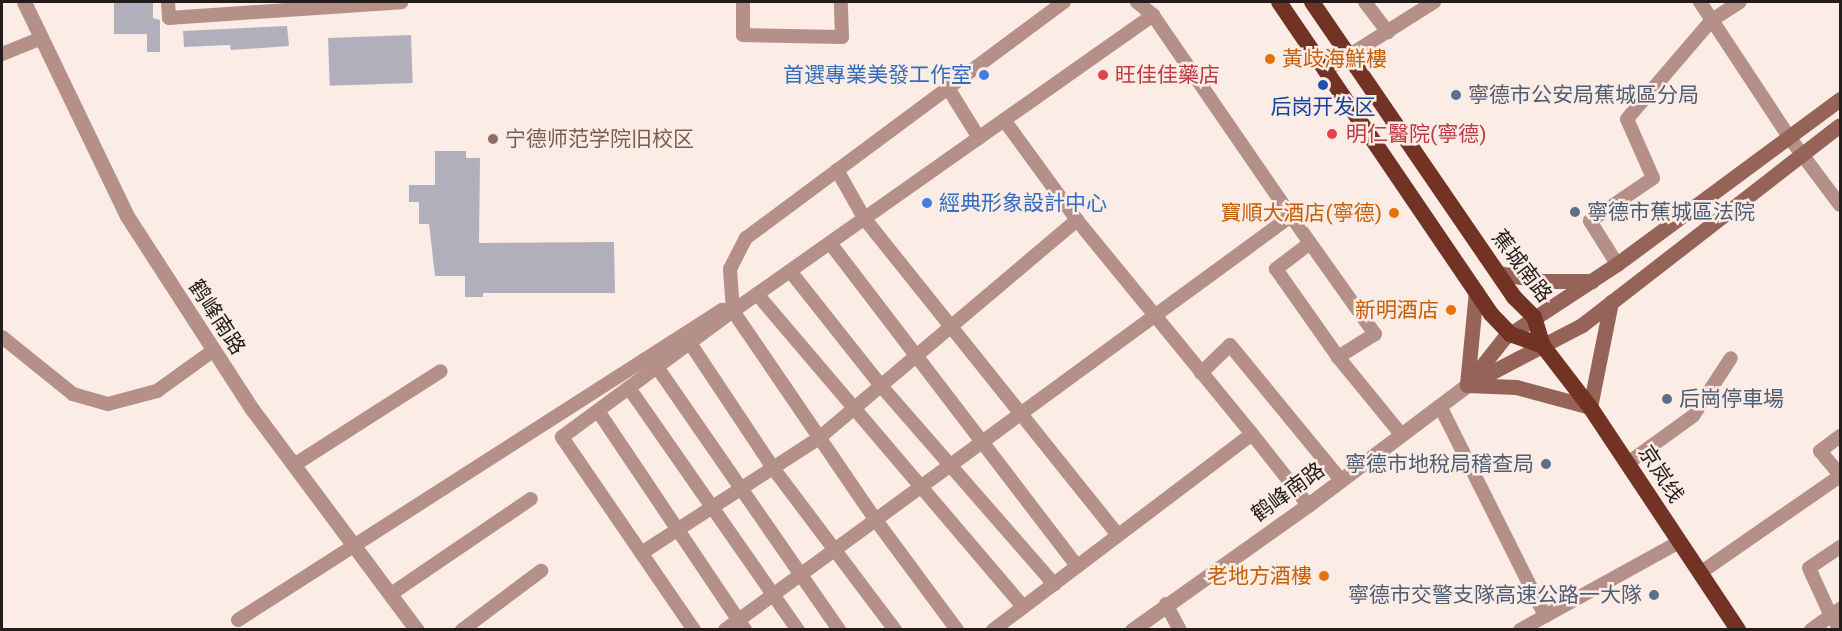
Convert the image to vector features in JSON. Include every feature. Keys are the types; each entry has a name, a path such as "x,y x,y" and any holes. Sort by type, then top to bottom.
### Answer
{"highway":[{"path":"1279,2 1476,291 1509,334 1543,346"},
{"name":"蕉城南路","path":"1312,2 1498,273 1534,317 1543,346"},
{"name":"京岚线","path":"1543,346 1590,407 1738,630"}],"main road":[{"path":"1467,385 1509,334 1617,264 1840,99"},
{"path":"1467,385 1582,325 1840,124"},
{"path":"1498,273 1542,281 1592,281"},
{"path":"1467,385 1476,291"},
{"path":"1467,385 1516,387 1590,407 1611,302"}],"street":[{"name":"鹤峰南路","path":"24,2 127,216 214,350 294,465 417,630"},
{"path":"168,2 169,18 293,5 402,2"},
{"path":"743,2 743,35 842,37 841,2"},
{"path":"957,630 875,519 733,311 730,269 746,238 1064,2"},
{"path":"1137,2 1153,15 1375,334 1338,357"},
{"path":"1365,2 1388,32"},
{"path":"1326,70 1434,2"},
{"path":"1700,2 1789,137 1840,205"},
{"path":"1617,264 1590,221 1653,178 1627,119 1712,20 1740,2"},
{"path":"694,630 562,437 733,311 1153,15"},
{"path":"2,54 42,38"},
{"path":"948,88 979,138"},
{"path":"1004,120 1077,220 1308,505"},
{"path":"837,171 864,219 954,328 1118,535"},
{"path":"724,630 741,625 772,595 1291,216"},
{"path":"642,552 819,438 954,328 1077,220"},
{"path":"830,243 984,440 1077,566"},
{"path":"1310,243 1276,269 1338,357 1400,433"},
{"path":"790,271 882,387 1053,584"},
{"path":"757,294 856,408 918,488 1023,607"},
{"path":"238,620 722,310 733,311"},
{"path":"2,337 73,394 108,404 157,391 214,350"},
{"path":"690,343 773,468 837,548 896,630"},
{"path":"1201,373 1230,345 1340,480"},
{"path":"1628,463 1693,416 1731,358"},
{"path":"657,367 798,576 839,630"},
{"path":"294,465 441,371"},
{"name":"鹤峰南路","path":"1132,630 1308,505 1400,433 1467,385"},
{"path":"629,388 714,506 772,595 798,630"},
{"path":"1440,406 1545,616"},
{"path":"598,411 741,625"},
{"path":"993,630 1252,434"},
{"path":"1700,573 1840,476 1821,451 1840,436"},
{"path":"391,594 531,499"},
{"path":"1520,630 1679,542"},
{"path":"1840,547 1809,568 1836,613 1840,628"},
{"path":"462,630 541,571"},
{"path":"1166,604 1180,630"},
{"path":"1811,630 1836,613"}],"building":[{"path":"114,2 153,2 153,18 160,20 160,52 147,52 147,34 114,34"},
{"path":"287,26 289,46 231,50 230,45 184,47 183,31"},
{"path":"411,35 413,83 330,86 328,38"},
{"path":"435,151 466,151 466,158 480,158 479,243 614,242 615,293 483,293 483,297 465,297 465,276 435,276 429,224 419,224 419,202 409,202 409,185 435,185"}],"place":[{"name":"黃歧海鮮樓","path":"1270,59"},
{"name":"首選專業美發工作室","path":"984,75"},
{"name":"旺佳佳藥店","path":"1103,75"},
{"name":"后岗开发区","path":"1323,85"},
{"name":"寧德市公安局蕉城區分局","path":"1456,95"},
{"name":"明仁醫院(寧德)","path":"1332,134"},
{"name":"宁德师范学院旧校区","path":"493,139"},
{"name":"經典形象設計中心","path":"927,203"},
{"name":"寧德市蕉城區法院","path":"1575,212"},
{"name":"寶順大酒店(寧德)","path":"1394,213"},
{"name":"新明酒店","path":"1451,310"},
{"name":"后崗停車場","path":"1667,399"},
{"name":"寧德市地稅局稽查局","path":"1546,464"},
{"name":"老地方酒樓","path":"1324,576"},
{"name":"寧德市交警支隊高速公路一大隊","path":"1654,595"}]}
